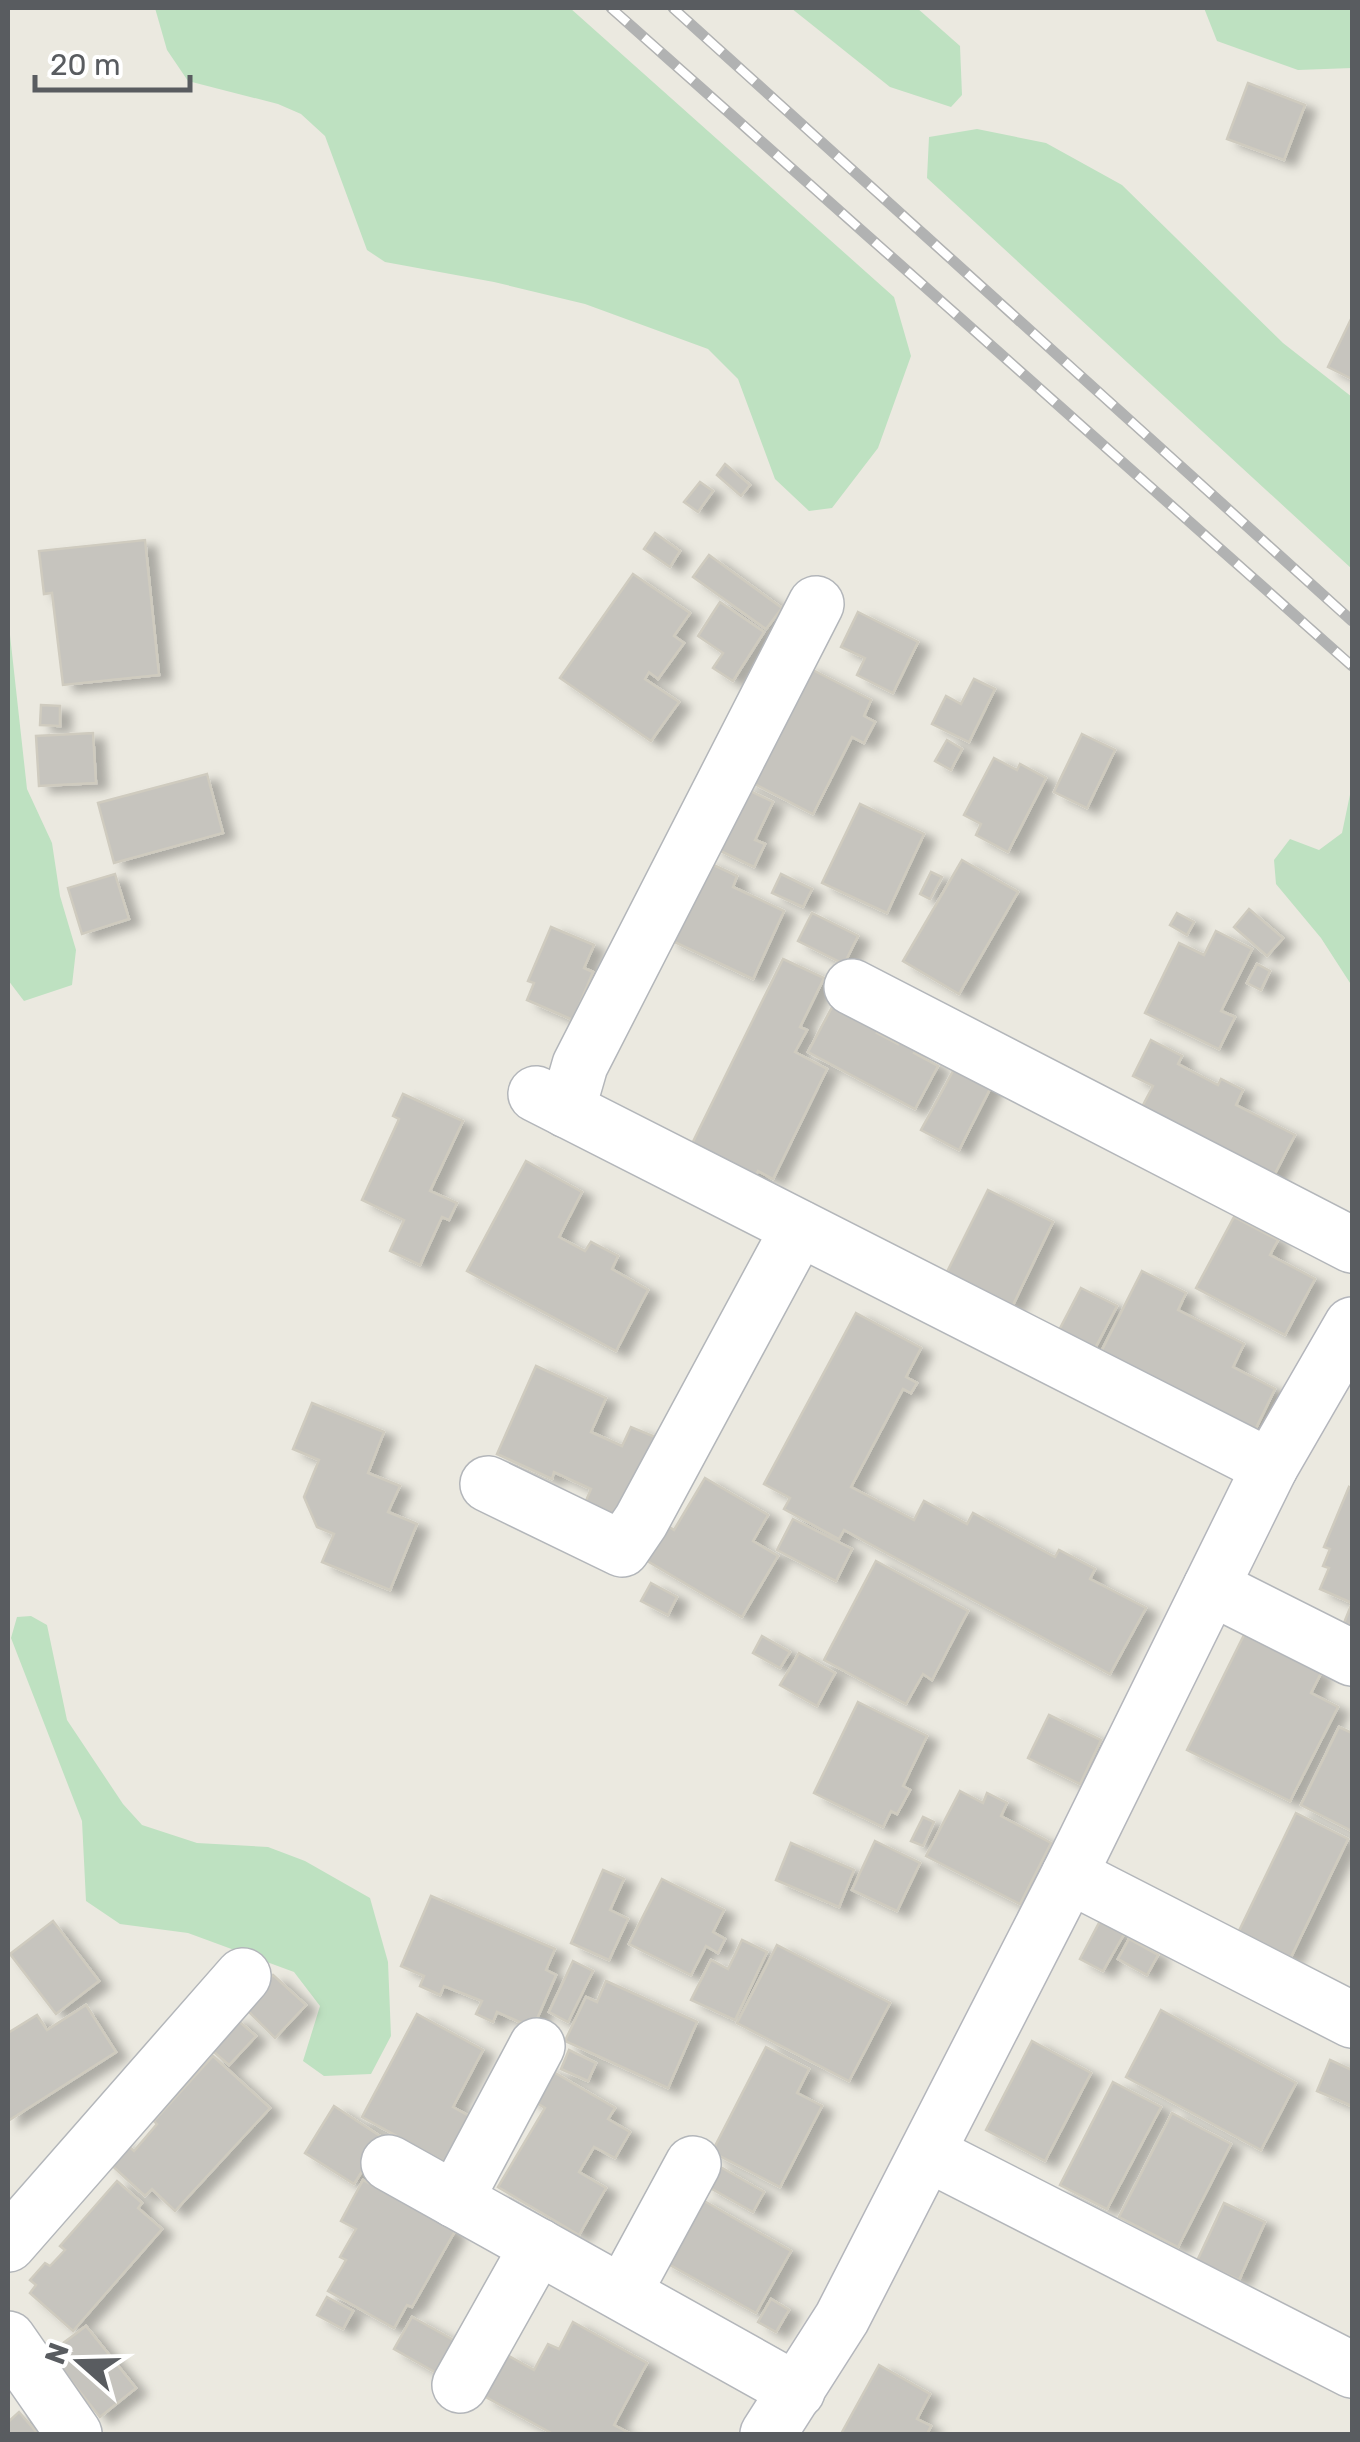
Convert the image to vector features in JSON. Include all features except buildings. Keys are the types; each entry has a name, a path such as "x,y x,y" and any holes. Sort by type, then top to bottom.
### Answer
{"street":[{"path":"816,604 580,1065 552,1102 1270,1467"},
{"path":"852,987 1352,1244"},
{"path":"488,1484 622,1549 641,1521 799,1228"},
{"path":"389,2163 623,2293 783,2412 842,2318 1069,1875 1270,1467 1352,1325"},
{"path":"1211,1587 1352,1658"},
{"path":"1069,1875 1352,2020"},
{"path":"8,2244 243,1976"},
{"path":"455,2200 538,2046"},
{"path":"926,2153 1352,2370"},
{"path":"623,2293 693,2164"},
{"path":"460,2385 538,2246"},
{"path":"8,2339 74,2434"}],"green space":[{"path":"155,8 570,8 894,297 911,356 878,448 832,508 809,511 775,479 738,379 708,349 585,304 385,262 367,250 325,136 301,114 278,104 188,81 167,50"},
{"path":"791,8 917,8 960,46 962,95 951,107 890,87"},
{"path":"1204,8 1352,8 1352,68 1298,70 1217,41"},
{"path":"977,129 1046,143 1122,185 1283,343 1352,397 1352,569 927,178 929,137"},
{"path":"8,617 27,789 52,843 60,896 76,950 72,985 24,1001 8,980"},
{"path":"1352,785 1352,986 1321,938 1276,884 1274,860 1290,839 1319,850 1342,833"},
{"path":"31,1616 47,1625 67,1720 123,1804 142,1825 197,1843 268,1847 305,1861 370,1898 388,1962 391,2036 371,2074 324,2076 303,2061 320,2006 294,1972 188,1933 120,1924 86,1901 82,1821 11,1638 17,1617"}],"railway":[{"path":"611,8 1352,666"},
{"path":"673,8 1352,621"}]}
